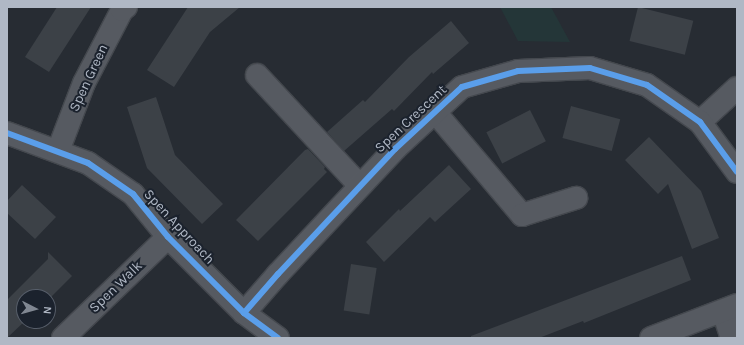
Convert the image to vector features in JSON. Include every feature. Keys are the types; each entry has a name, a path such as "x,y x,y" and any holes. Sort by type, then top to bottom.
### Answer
{"street":[{"name":"Spen Green","path":"58,151 84,83 122,10 126,7"},
{"name":"Spen Crescent","path":"244,313 278,274 395,149 462,87 518,71 590,68 647,85 700,122 737,172"},
{"path":"257,75 360,186"},
{"path":"700,122 737,88"},
{"path":"435,112 522,215 576,198"},
{"name":"Spen Approach","path":"7,133 88,163 133,194 168,236 244,313 278,338"},
{"name":"Spen Walk","path":"63,338 168,236"},
{"path":"652,338 730,308 732,338"}],"shaded area":[{"path":"500,7 551,7 570,42 518,41"}],"building":[{"path":"57,7 91,7 49,72 25,57"},
{"path":"188,7 240,7 210,32 174,87 147,70"},
{"path":"638,7 693,21 685,55 630,41"},
{"path":"451,21 469,43 433,74 432,72 394,111 392,109 344,151 327,132 363,100 365,102 409,57"},
{"path":"156,97 175,155 223,204 202,224 147,168 127,107"},
{"path":"571,106 620,119 612,151 562,138"},
{"path":"530,110 546,141 502,163 486,132"},
{"path":"649,137 701,191 719,238 692,249 668,184 658,194 625,160"},
{"path":"308,149 325,167 324,169 327,172 258,241 236,220 305,150"},
{"path":"449,165 471,189 435,222 430,217 384,262 366,242 399,209 400,211"},
{"path":"22,185 56,217 35,239 7,213 7,201"},
{"path":"48,252 72,276 56,292 56,289 18,289 48,259"},
{"path":"682,256 691,280 584,323 583,321 539,338 471,338 471,336"},
{"path":"351,264 377,268 369,314 344,310"},
{"path":"16,291 17,329 7,338 7,300"}],"cycle path":[{"path":"244,313 278,274 395,149 462,87 518,71 590,68 647,85 700,122 737,172"},
{"path":"7,133 88,163 133,194 168,237 244,313 278,338"}]}
